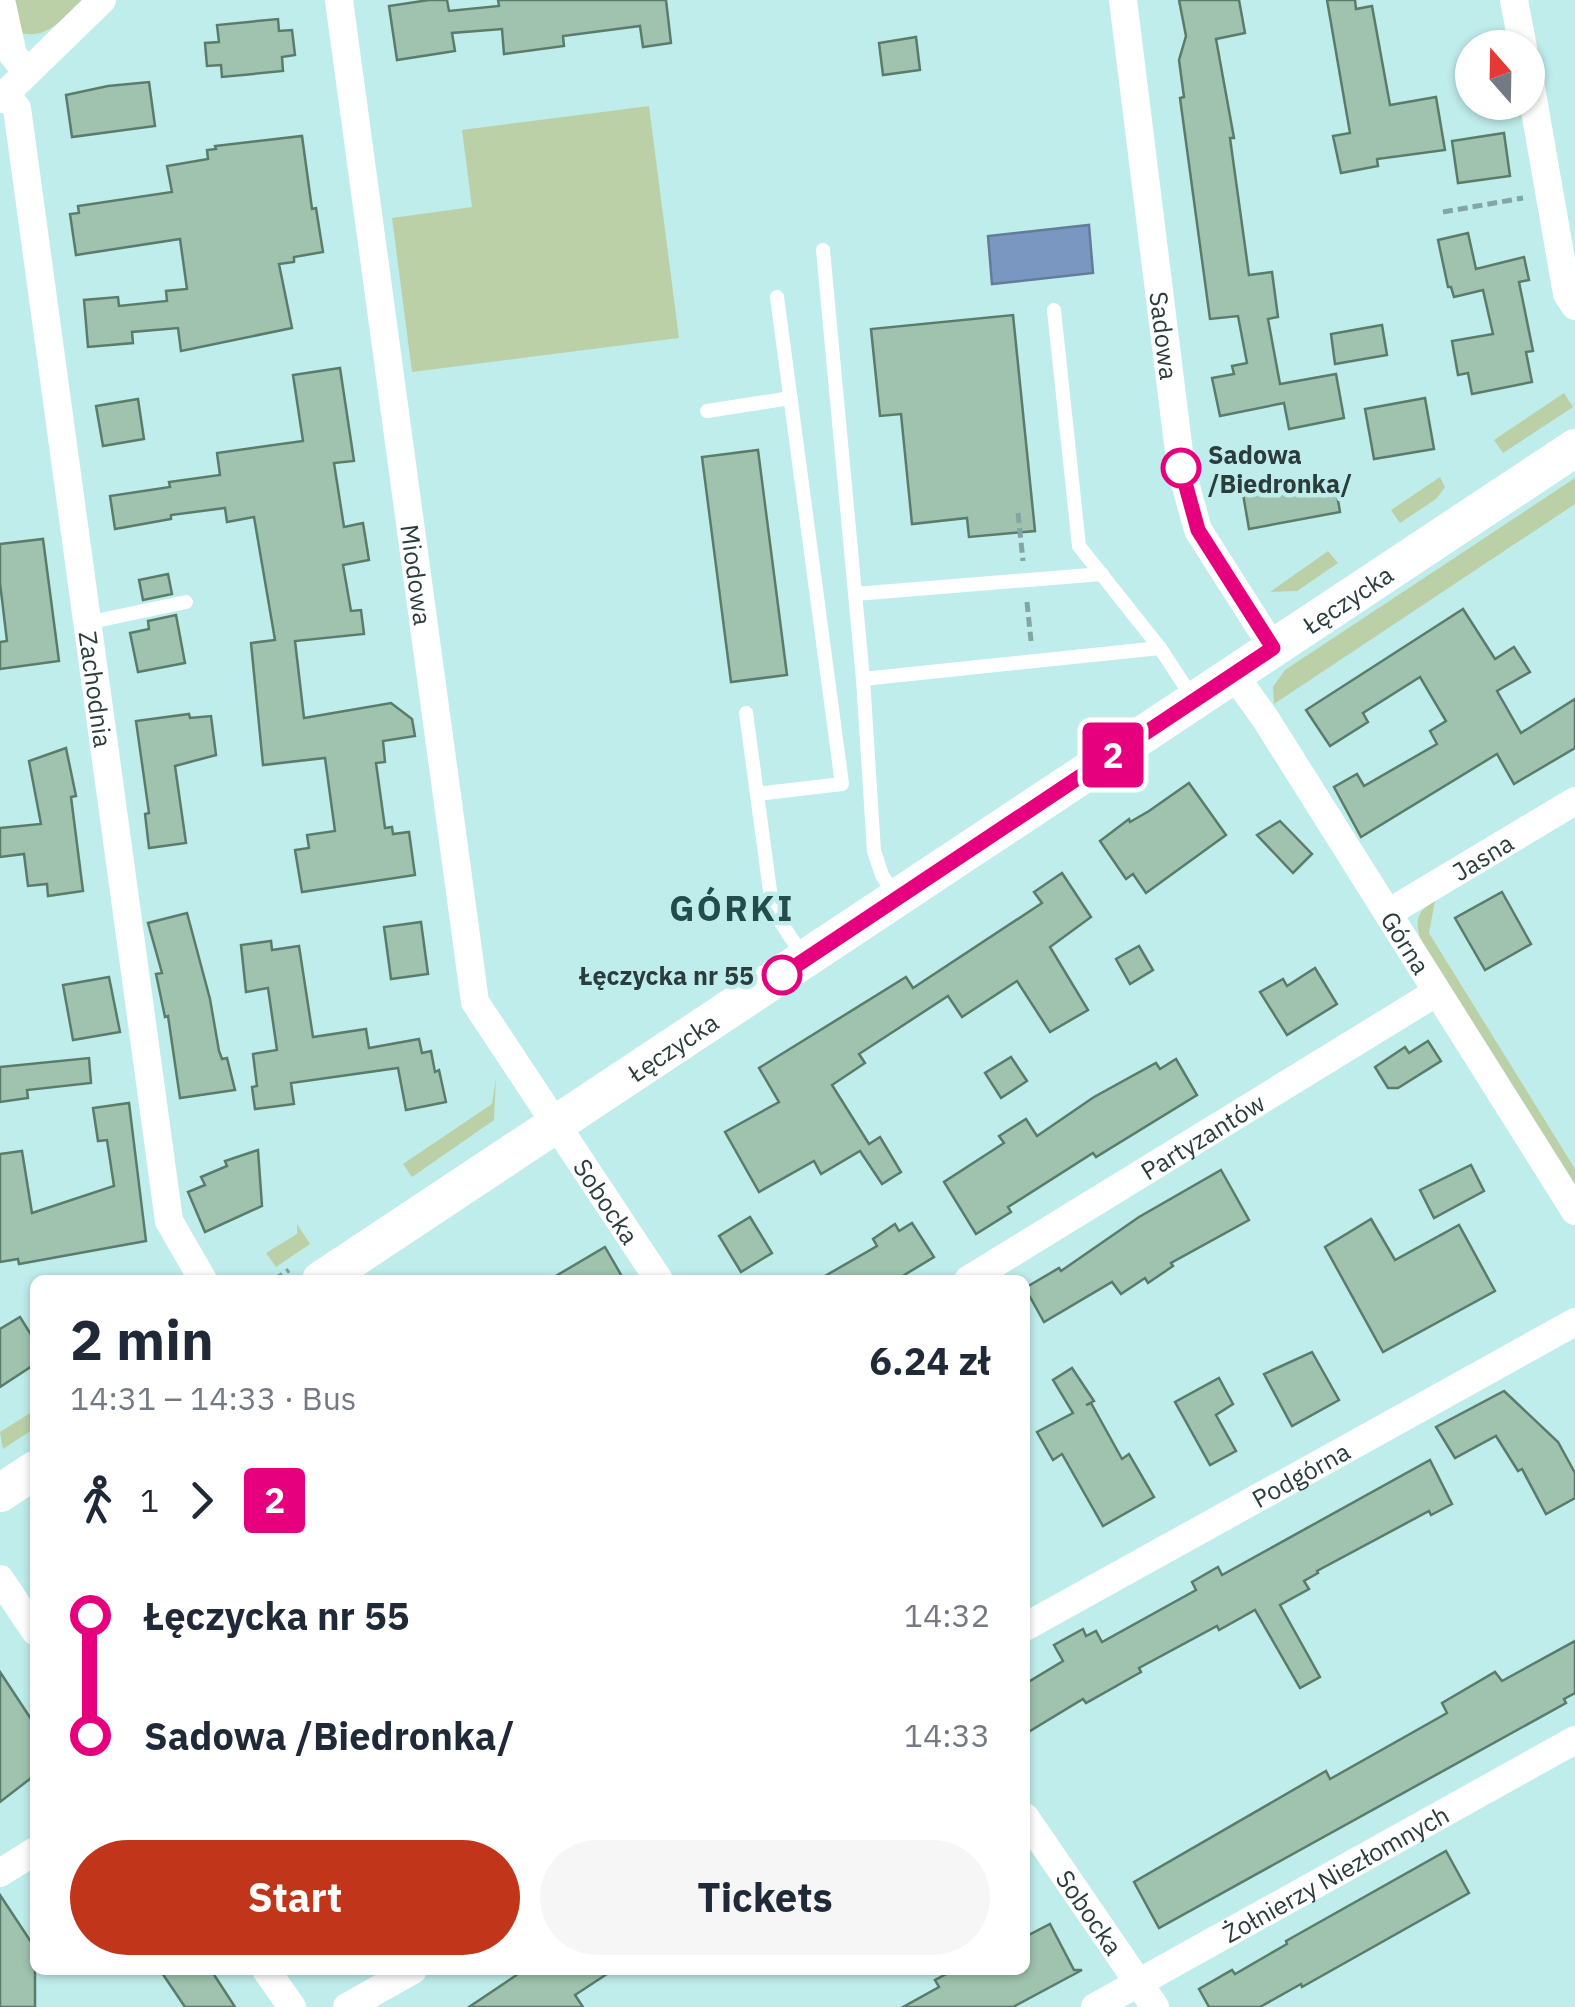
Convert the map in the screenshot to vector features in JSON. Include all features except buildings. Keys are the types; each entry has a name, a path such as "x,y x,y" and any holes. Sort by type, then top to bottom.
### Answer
{"main road":[{"name":"Łęczycka","path":"329,1275 1575,448"},
{"path":"0,1493 30,1473"}],"street":[{"name":"Zachodnia","path":"1,0 13,55 12,87 168,1221 200,1275"},
{"path":"12,87 102,0"},
{"name":"Miodowa","path":"340,0 475,1002 555,1125"},
{"name":"Sadowa","path":"1122,0 1181,468 1198,530 1273,648"},
{"path":"1514,0 1520,30"},
{"path":"1537,120 1567,294 1575,306"},
{"name":"Górna","path":"1234,674 1575,1212"},
{"name":"Jasna","path":"1388,913 1575,801"},
{"name":"Partyzantów","path":"976,1275 1438,992"},
{"name":"Sobocka","path":"555,1125 656,1275"},
{"name":"Podgórna","path":"1030,1624 1575,1322"},
{"path":"0,1579 30,1623"},
{"name":"Żołnierzy Niezłomnych","path":"1095,2007 1575,1740"},
{"name":"Sobocka","path":"1030,1824 1156,2007"},
{"path":"0,1873 30,1854"},
{"path":"270,1975 292,2007"},
{"path":"347,2007 403,1975"}],"lane":[{"path":"824,250 863,678 874,851 882,875 898,899"},
{"path":"757,794 842,784 778,297"},
{"path":"1054,310 1079,546 1160,648 1195,701"},
{"path":"707,411 791,398"},
{"path":"856,594 1102,574"},
{"path":"86,623 186,602"},
{"path":"863,678 1160,648"},
{"path":"746,713 776,915 806,960"}],"path":[{"path":"1442,212 1550,194"}],"green space":[{"path":"13,0 82,0 55,26 31,34 21,33"},
{"path":"649,106 679,338 412,372 392,218 472,207 462,130"},
{"path":"1564,393 1573,407 1503,453 1494,440"},
{"path":"1440,477 1445,487 1436,499 1400,523 1391,510"},
{"path":"1575,478 1575,504 1274,704 1273,687 1285,670"},
{"path":"1328,551 1338,563 1297,591 1270,592"},
{"path":"1435,901 1429,933 1575,1169 1575,1184 1420,938 1419,916"},
{"path":"496,1078 494,1120 412,1177 403,1164 492,1104"},
{"path":"297,1224 310,1244 276,1267 266,1253 297,1234"},
{"path":"30,1413 30,1431 3,1449 0,1432"}],"water":[{"path":"1089,225 1093,273 992,284 988,236"}],"bus line":[{"name":"2","path":"782,975 1273,648 1198,530 1181,468"}],"place":[{"name":"Sadowa /Biedronka/","path":"1181,468"},
{"name":"Łęczycka nr 55","path":"782,975"}],"district":[{"name":"GÓRKI","path":"732,908"}]}
